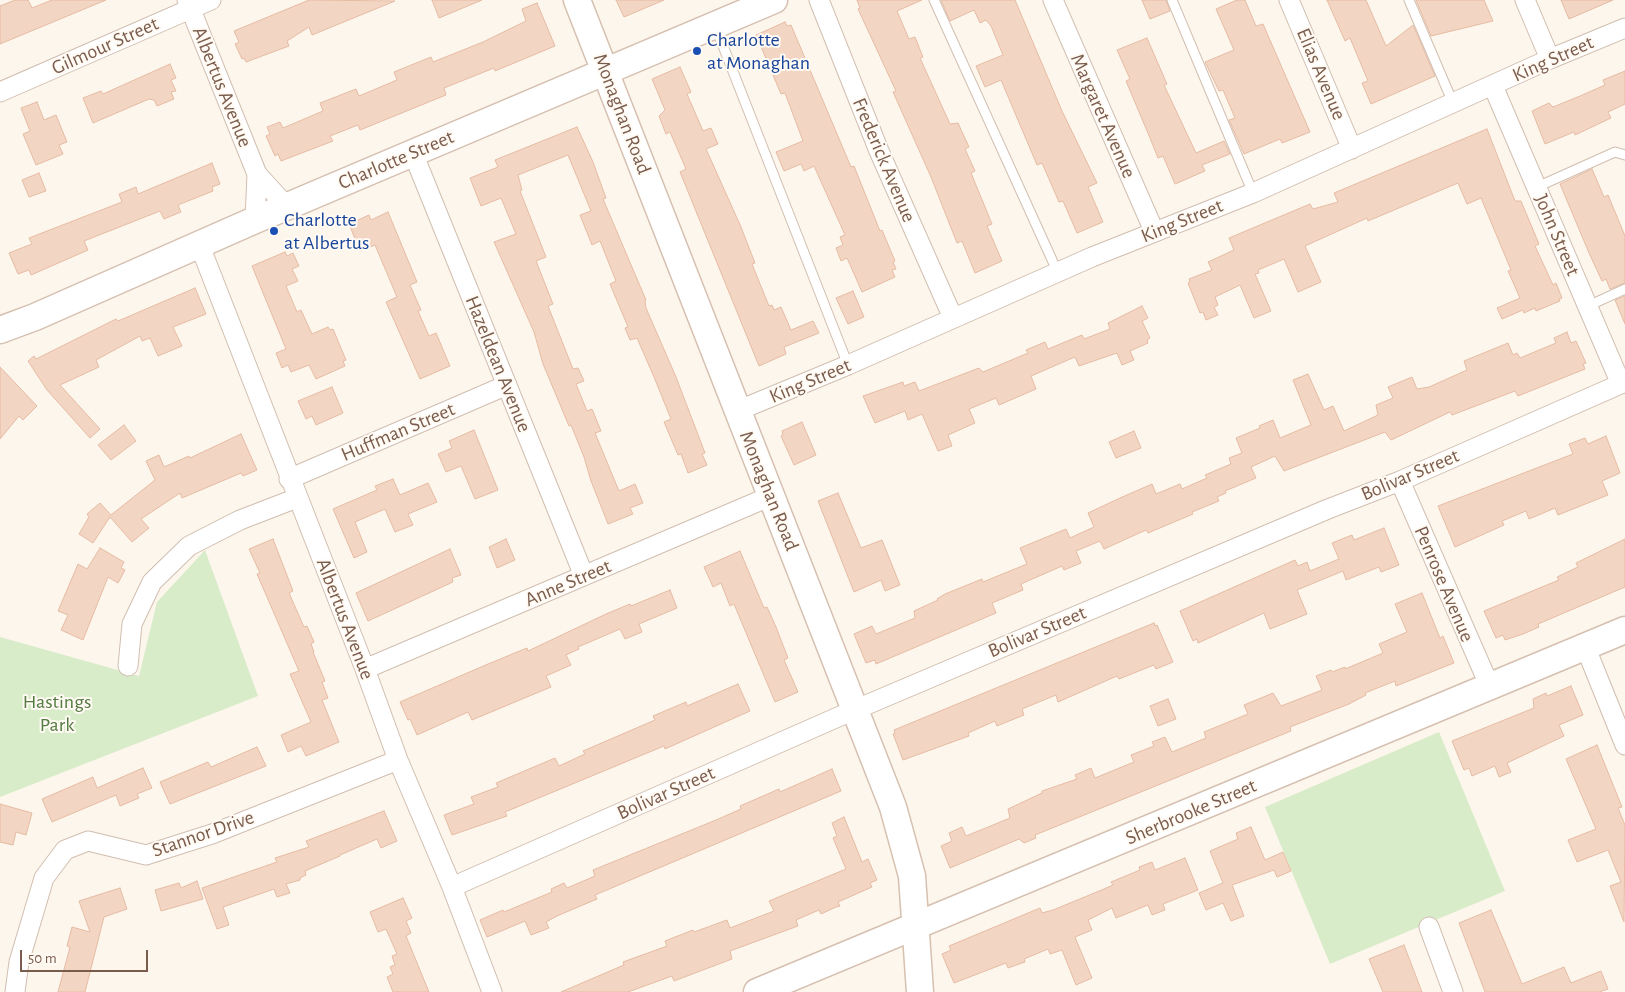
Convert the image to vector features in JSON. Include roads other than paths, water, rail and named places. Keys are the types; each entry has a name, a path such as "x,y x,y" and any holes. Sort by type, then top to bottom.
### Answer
{"main road":[{"name":"Monaghan Road","path":"577,0 893,808 912,876 920,992"},
{"name":"Charlotte Street","path":"0,344 10,327 200,246 255,220 774,0"},
{"name":"Sherbrooke Street","path":"757,992 1625,630"}],"street":[{"name":"Gilmour Street","path":"0,92 189,4 211,0"},
{"name":"Frederick Avenue","path":"819,0 879,151 953,318"},
{"name":"Margaret Avenue","path":"1052,0 1154,231"},
{"name":"Elias Avenue","path":"1290,0 1352,148"},
{"path":"1524,0 1550,58"},
{"name":"Albertus Avenue","path":"189,4 257,174 286,207"},
{"name":"King Street","path":"738,411 1154,231 1253,193 1493,86 1550,58 1625,28"},
{"name":"John Street","path":"1493,86 1623,383"},
{"name":"Hazeldean Avenue","path":"413,153 584,576"},
{"name":"Albertus Avenue","path":"255,220 257,174"},
{"name":"Albertus Avenue","path":"200,246 289,479 365,669 398,760 452,888 492,992"},
{"name":"Bolivar Street","path":"452,888 855,710 1301,520 1400,481 1623,383"},
{"name":"Huffman Street","path":"289,479 507,385"},
{"name":"Penrose Avenue","path":"1400,481 1490,687"},
{"name":"Anne Street","path":"365,669 771,496"},
{"path":"128,666 132,624 152,582 189,546 240,520 297,498"},
{"path":"1584,646 1625,745"},
{"name":"Stannor Drive","path":"15,992 19,962 44,878 65,850 88,841 146,855 212,834 398,760"},
{"path":"1428,927 1454,992"}],"lane":[{"path":"934,0 1058,273"},
{"path":"1172,0 1253,193"},
{"path":"1409,0 1454,103"},
{"path":"715,26 848,365"},
{"path":"1537,188 1615,152 1625,155"},
{"path":"1588,306 1625,290"}],"place":[{"name":"Charlotte at Monaghan","path":"697,51"},
{"name":"Charlotte at Albertus","path":"274,231"}],"park label":[{"name":"Hastings Park","path":"57,714"}]}
